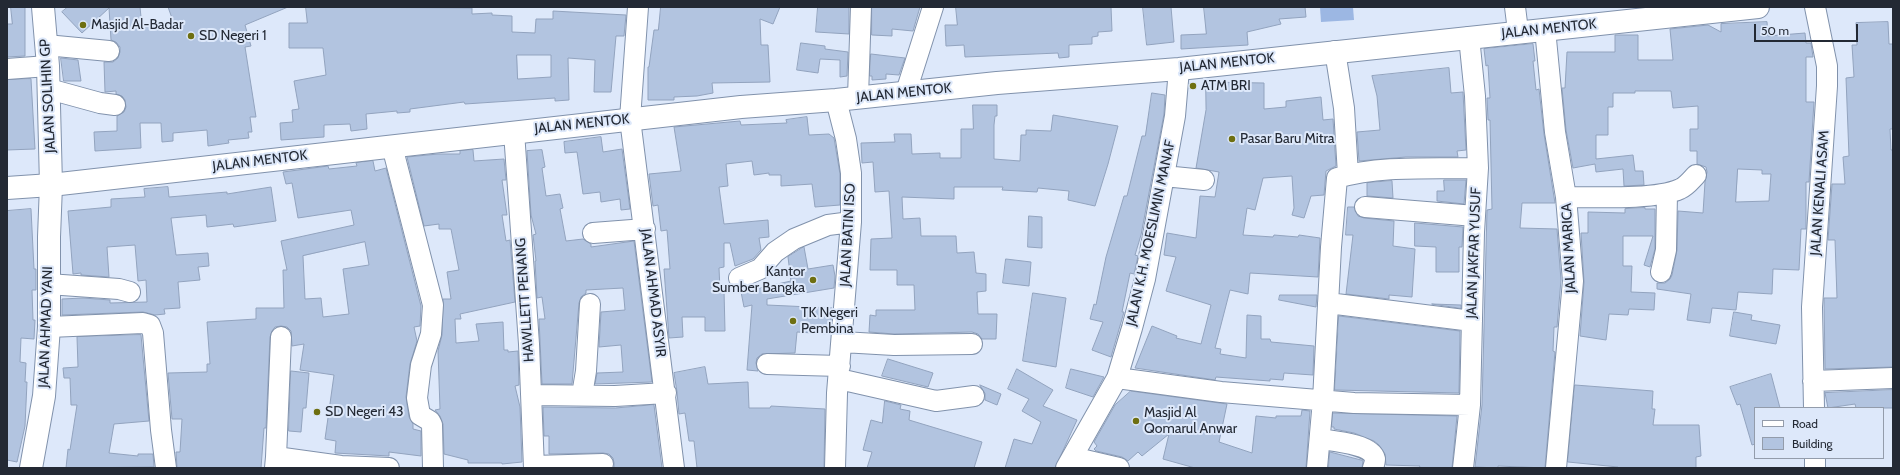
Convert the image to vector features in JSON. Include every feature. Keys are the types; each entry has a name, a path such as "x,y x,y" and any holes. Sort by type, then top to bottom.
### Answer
{"main road":[{"name":"JALAN SOLIHIN GP","path":"44,7 49,89 51,185"},
{"name":"JALAN MENTOK","path":"7,188 51,185 741,107 836,100 906,92 1179,69 1545,29 1627,14 1758,7"},
{"name":"JALAN AHMAD YANI","path":"31,468 44,396 49,327 48,284 51,185"}],"street":[{"name":"JALAN AHMAD ASYIR","path":"638,7 630,119 666,393 674,468"},
{"path":"858,97 861,7"},
{"path":"906,92 933,7"},
{"path":"1515,7 1518,31"},
{"name":"JALAN KENALI ASAM","path":"1814,407 1812,307 1827,86 1827,66 1815,7"},
{"name":"JALAN MARICA","path":"1545,29 1555,132 1566,198 1573,281 1556,468"},
{"name":"JALAN JAKFAR YUSUF","path":"1463,468 1470,405 1475,216 1478,168 1475,96 1469,37"},
{"path":"46,45 109,51"},
{"path":"1317,468 1323,400 1328,303 1343,177 1344,108 1335,52"},
{"path":"7,69 48,66"},
{"name":"JALAN K.H. MOESLIMIN MANAF","path":"1119,468 1069,462 1117,378 1145,279 1176,110 1179,69"},
{"path":"49,89 100,103 116,104"},
{"name":"JALAN BATIN ISO","path":"835,468 839,372 851,222 851,173 849,152 836,100"},
{"name":"HAWLLETT PENANG","path":"514,132 532,395 534,467"},
{"path":"392,146 433,305 431,334 425,351 417,398 417,410 420,415 430,421 432,425 433,468"},
{"path":"1343,177 1395,170 1478,168"},
{"path":"1566,198 1653,195 1668,193 1685,186 1696,175"},
{"path":"1164,176 1204,180"},
{"path":"1661,272 1666,250 1668,193"},
{"path":"1365,206 1475,216"},
{"path":"739,278 760,269 775,252 794,239 828,225 851,222"},
{"path":"593,233 645,229"},
{"path":"48,284 119,289 130,292"},
{"path":"1328,303 1472,321"},
{"path":"582,395 586,371 590,304"},
{"path":"49,327 143,323 150,325 153,333 161,430 166,468"},
{"path":"281,337 275,462 389,468"},
{"path":"842,342 894,345 972,344"},
{"path":"767,364 839,372 936,401 974,396"},
{"path":"1117,378 1221,392 1354,403 1470,405"},
{"path":"1813,381 1893,378"},
{"path":"532,395 615,396 666,393"},
{"path":"1320,440 1352,444 1362,448 1373,455 1375,460 1373,468"},
{"path":"534,467 603,464"}],"shaded area":[{"path":"1320,7 1353,7 1354,20 1321,22"}],"building":[{"path":"11,7 25,7 25,56 7,57 7,24 12,24"},
{"path":"68,7 140,7 142,27 169,26 168,23 173,21 168,7 288,7 245,25 251,46 245,47 256,117 250,117 252,132 248,132 249,138 228,140 229,143 208,146 207,130 173,133 173,141 162,142 161,123 140,123 141,148 95,151 94,132 117,131 117,116 124,112 126,107 125,100 122,96 116,94 116,91 105,92 104,62 113,62 118,58 120,47 116,42 111,40 109,8 82,33 62,12"},
{"path":"306,7 472,8 472,14 492,13 492,15 512,16 512,32 535,33 536,19 553,19 553,11 626,15 624,36 616,36 611,92 594,92 595,60 568,58 569,100 555,101 555,98 465,104 464,102 410,109 410,112 397,113 397,111 366,114 367,129 351,131 350,124 324,125 324,137 281,140 280,123 293,122 292,110 299,109 294,81 326,75 323,48 289,48 289,23 307,23","holes":["517,55 551,55 551,77 518,79"]},
{"path":"661,7 780,7 773,24 760,19 761,45 768,45 770,82 712,83 713,93 697,96 674,97 674,100 648,100 648,67 654,30 658,30"},
{"path":"818,7 849,7 849,34 816,32"},
{"path":"872,7 920,7 913,31 892,29 892,36 872,35"},
{"path":"956,7 1111,7 1112,31 1098,32 1098,36 1092,37 1092,44 1069,45 1069,57 1059,58 1058,53 965,57 964,45 946,46 945,25 957,25"},
{"path":"1143,7 1171,7 1174,42 1147,45"},
{"path":"1204,7 1305,7 1306,17 1279,19 1281,24 1247,32 1248,45 1181,49 1181,35 1206,34"},
{"path":"1767,22 1768,36 1805,33 1806,43 1811,43 1813,57 1806,57 1806,102 1814,102 1809,182 1806,182 1806,229 1801,229 1799,270 1773,269 1772,294 1738,292 1736,310 1712,308 1710,323 1687,320 1691,294 1657,289 1657,283 1665,283 1672,275 1677,250 1678,211 1703,213 1707,172 1706,167 1697,164 1697,151 1690,151 1690,129 1698,129 1698,106 1673,108 1671,91 1635,91 1635,93 1613,93 1613,107 1608,107 1608,135 1596,135 1596,159 1633,155 1635,171 1643,171 1644,185 1624,186 1623,169 1596,172 1595,164 1573,168 1566,130 1562,88 1565,88 1567,52 1615,52 1615,35 1638,35 1638,60 1673,60 1670,29 1708,25 1721,32 1721,24","holes":["1738,169 1762,170 1762,174 1771,174 1769,201 1736,202"]},
{"path":"1888,22 1889,44 1893,44 1893,129 1890,129 1891,150 1893,150 1893,367 1825,369 1824,298 1837,298 1835,240 1828,240 1832,184 1845,184 1843,157 1849,156 1846,78 1854,77 1852,45 1857,45 1856,23"},
{"path":"801,43 825,46 825,49 848,52 847,76 840,77 840,60 820,59 818,73 797,70"},
{"path":"1533,44 1536,90 1539,89 1544,134 1555,203 1522,203 1520,228 1557,229 1561,280 1557,327 1554,327 1553,351 1555,352 1545,468 1498,466 1498,468 1475,467 1482,405 1487,210 1492,209 1490,120 1488,120 1487,98 1490,98 1488,65 1486,66 1484,49"},
{"path":"871,54 905,58 899,75 886,74 886,79 872,80 872,76 870,76"},
{"path":"61,58 78,60 81,81 64,81"},
{"path":"1449,68 1451,93 1463,92 1466,150 1457,151 1458,157 1406,157 1359,161 1357,132 1380,130 1377,96 1372,76"},
{"path":"31,79 35,149 7,150 7,80"},
{"path":"1206,82 1264,83 1264,109 1286,107 1286,101 1321,97 1323,120 1333,119 1336,166 1326,171 1324,195 1311,196 1304,218 1292,215 1294,208 1292,176 1263,178 1255,210 1247,208 1243,235 1298,237 1299,235 1320,238 1318,277 1250,273 1248,294 1230,290 1215,348 1221,349 1220,354 1246,358 1247,315 1261,316 1261,339 1270,339 1271,342 1314,346 1313,375 1284,373 1283,380 1270,379 1270,381 1216,377 1215,380 1135,368 1152,326 1177,336 1176,338 1201,344 1211,305 1166,291 1176,257 1164,255 1167,233 1196,238 1200,196 1215,197 1219,172 1196,168 1206,110"},
{"path":"1152,93 1165,95 1164,114 1141,235 1135,255 1138,256 1134,274 1130,273 1122,312 1124,312 1111,357 1092,350 1103,322 1090,319 1094,304 1096,305 1106,257 1124,196 1127,196 1142,136 1145,136"},
{"path":"973,105 997,105 997,116 995,116 994,125 994,159 1020,161 1021,135 1026,135 1026,130 1051,131 1053,115 1118,126 1095,206 1068,200 1069,191 1038,188 1037,192 1002,190 1003,187 954,187 954,199 902,197 903,219 920,218 921,236 956,236 957,253 974,252 976,273 986,274 986,291 977,292 978,314 997,314 996,339 982,339 978,334 972,332 894,334 869,332 870,315 876,316 876,310 915,310 914,285 897,285 897,270 870,270 871,239 892,238 889,191 875,192 873,162 862,163 861,143 895,142 894,134 911,134 912,154 940,153 940,158 961,158 961,129 973,129"},
{"path":"807,117 809,135 829,134 834,138 840,174 840,205 815,207 812,184 781,186 781,175 769,175 769,173 754,175 752,161 726,164 728,186 719,187 724,224 768,220 769,237 759,238 761,250 753,259 735,266 730,243 724,243 724,267 719,268 720,290 724,290 725,331 705,331 705,317 682,317 683,337 669,338 664,269 670,269 667,230 661,231 658,205 653,206 649,174 681,171 674,127 740,121 741,125 787,123 786,120"},
{"path":"601,137 603,152 622,149 630,209 621,210 620,199 601,202 600,192 583,194 577,152 565,153 564,142"},
{"path":"473,150 474,161 504,159 506,180 502,180 507,215 502,215 506,241 510,240 515,302 460,314 461,319 455,319 456,343 479,341 476,324 503,322 504,350 508,350 508,352 518,351 519,385 515,386 520,407 522,462 502,464 468,463 468,460 444,454 443,424 440,416 435,410 440,409 438,351 442,335 443,299 451,299 447,272 459,270 451,229 439,229 439,224 424,226 407,157 438,154 460,154 460,151"},
{"path":"542,150 545,167 542,168 546,196 560,194 563,208 560,209 566,241 583,239 591,244 591,247 634,241 652,382 595,384 597,373 623,372 621,345 599,347 601,312 625,310 623,288 586,290 586,293 581,297 579,303 572,384 542,384 539,319 545,319 542,297 537,298 536,261 533,235 536,234 531,215 527,151"},
{"path":"373,161 375,171 386,168 421,306 420,326 414,327 417,341 410,364 406,397 409,417 413,424 413,429 421,431 421,456 389,452 389,456 335,453 336,441 325,439 334,375 300,370 304,344 292,346 291,331 287,327 281,326 275,327 270,337 266,428 264,428 261,468 177,468 176,452 180,452 182,419 172,419 168,373 207,372 207,364 210,364 207,322 256,319 256,308 284,308 283,270 287,270 281,241 354,225 351,210 298,218 292,183 286,184 283,172 328,166 329,169 357,166 356,163","holes":["365,242 369,265 343,269 349,314 323,317 321,298 305,299 303,256"]},
{"path":"1444,180 1466,180 1464,204 1437,201 1437,191 1444,191"},
{"path":"1392,181 1393,198 1367,196 1367,183"},
{"path":"168,187 169,197 227,192 227,194 271,187 276,221 234,227 233,224 207,227 206,215 171,218 176,255 208,253 209,266 198,267 200,280 178,282 180,308 164,309 165,314 155,315 143,312 62,315 62,299 83,298 110,300 110,303 147,302 146,280 138,281 135,245 107,247 109,277 81,275 81,273 73,274 68,211 111,207 111,199 145,197 144,189"},
{"path":"1348,207 1354,207 1358,216 1364,218 1394,221 1393,246 1415,249 1412,297 1389,295 1389,299 1346,294 1353,235 1346,235"},
{"path":"31,209 34,269 36,269 36,290 32,290 33,320 35,320 34,339 21,338 20,362 26,363 25,382 27,382 25,426 17,462 7,460 7,211"},
{"path":"1625,209 1655,209 1655,249 1650,267 1644,265 1653,236 1623,236 1623,266 1632,266 1631,292 1655,293 1654,310 1629,309 1628,315 1609,314 1606,340 1580,336 1584,282 1581,233 1588,233 1588,212 1625,213"},
{"path":"1029,216 1042,217 1042,248 1028,247"},
{"path":"1415,223 1463,227 1462,247 1459,247 1459,272 1436,272 1436,247 1415,246"},
{"path":"804,247 808,269 833,265 835,276 834,288 767,299 767,305 832,308 830,334 797,332 795,353 762,354 757,358 756,363 758,371 747,370 752,305 744,307 741,292 791,281 788,257"},
{"path":"1006,259 1031,262 1029,286 1003,283"},
{"path":"1033,293 1066,298 1056,367 1023,361"},
{"path":"1280,295 1317,295 1316,307 1279,300"},
{"path":"1432,304 1461,305 1461,308"},
{"path":"1734,312 1752,315 1751,320 1780,325 1776,344 1730,336"},
{"path":"1339,316 1460,331 1459,393 1335,390"},
{"path":"141,335 149,421 114,424 109,453 138,456 138,454 153,454 154,467 66,468 68,449 70,450 77,405 71,405 70,378 64,378 63,368 78,367 77,337"},
{"path":"888,359 933,373 928,387 882,376"},
{"path":"705,367 708,384 748,382 749,408 770,408 771,406 825,409 824,468 697,468 694,441 689,441 685,413 679,414 674,373"},
{"path":"1017,369 1053,390 1043,406 1077,420 1055,468 1005,468 1014,439 1032,444 1041,422 1022,411 1029,399 1008,389"},
{"path":"1071,369 1104,377 1093,397 1066,388"},
{"path":"291,371 309,373 306,408 303,408 301,432 289,431"},
{"path":"1771,374 1780,407 1754,407 1754,444 1752,445 1740,404 1737,405 1730,387"},
{"path":"980,385 1001,394 997,405 985,400 985,394"},
{"path":"1575,385 1653,391 1652,409 1655,409 1653,425 1699,425 1701,456 1696,457 1696,468 1618,468 1568,462"},
{"path":"1893,390 1893,408 1856,407 1855,404 1828,407 1825,393"},
{"path":"1131,391 1227,404 1219,442 1252,453 1256,416 1276,418 1276,416 1301,416 1302,410 1310,411 1306,468 1195,468 1163,459 1169,434 1142,456 1138,452 1128,461 1122,457 1096,451 1094,449 1097,446 1094,442 1115,405"},
{"path":"885,401 901,405 900,409 910,411 909,420 982,442 974,468 867,468 872,452 863,450 871,420 882,423"},
{"path":"654,405 662,468 614,468 613,458 609,454 603,453 549,454 549,436 544,436 543,407 615,408"},
{"path":"1333,413 1457,416 1452,468 1419,468 1420,466 1386,465 1385,454 1379,445 1374,441 1354,433 1334,429 1334,427 1332,427"},
{"path":"1330,452 1363,461 1362,468 1329,468"}],"place":[{"name":"Masjid Al-Badar","path":"83,25"},
{"name":"SD Negeri 1","path":"191,36"},
{"name":"ATM BRI","path":"1193,86"},
{"name":"Pasar Baru Mitra","path":"1232,139"},
{"name":"Kantor Sumber Bangka","path":"813,280"},
{"name":"TK Negeri Pembina","path":"793,321"},
{"name":"SD Negeri 43","path":"317,412"},
{"name":"Masjid Al Qomarul Anwar","path":"1136,421"}]}
